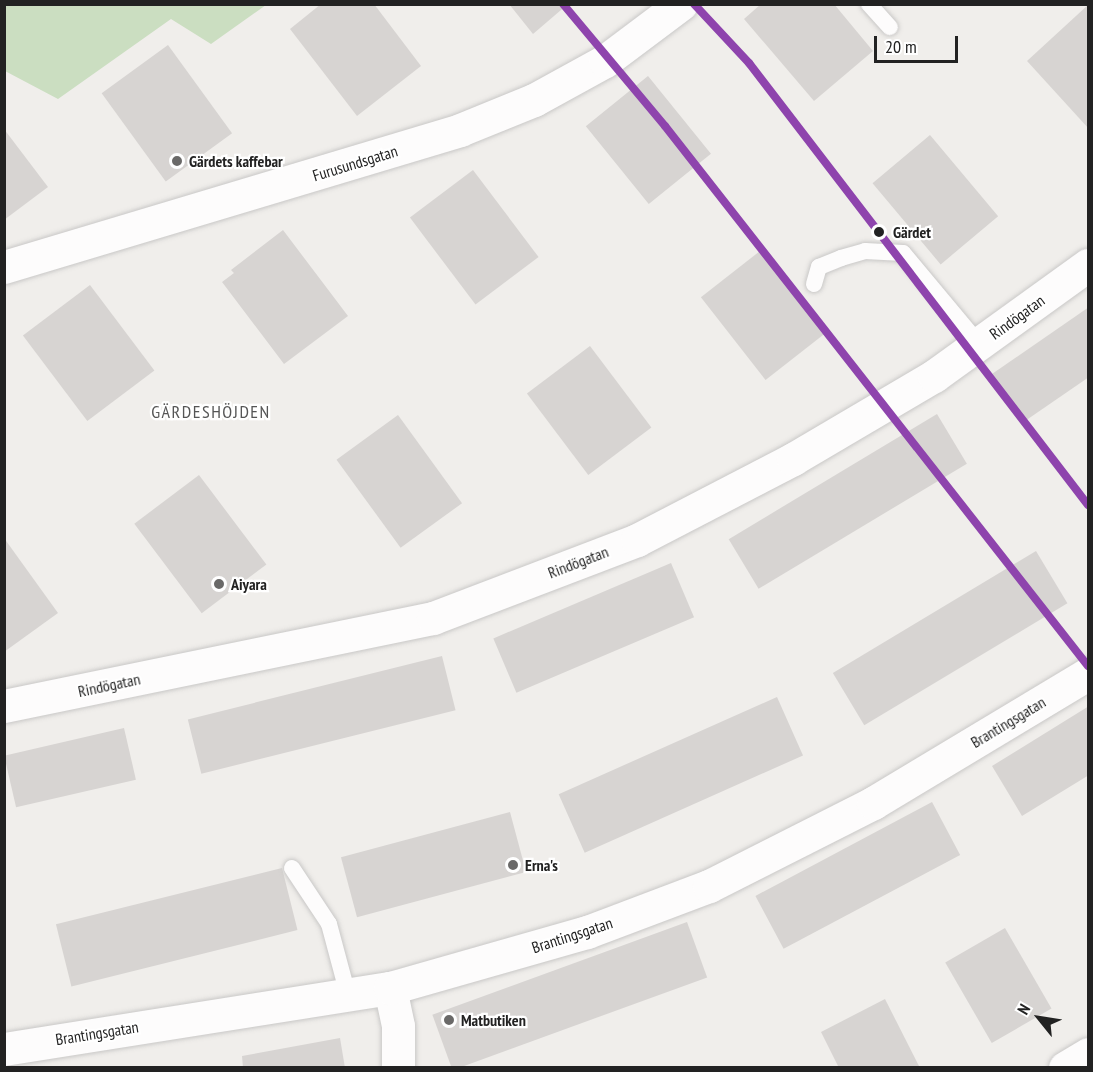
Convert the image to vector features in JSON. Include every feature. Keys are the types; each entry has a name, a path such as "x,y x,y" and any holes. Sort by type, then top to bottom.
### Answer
{"street":[{"name":"Furusundsgatan","path":"4,267 460,130 534,100 605,61 681,4"},
{"name":"Rindögatan","path":"4,706 433,618 637,540 793,459 979,344 1089,265"},
{"name":"Brantingsgatan","path":"4,1049 390,988 587,932 709,886 873,802 1089,674"},
{"path":"390,988 398,1026 398,1068"},
{"path":"1065,1068 1089,1054"}],"lane":[{"path":"869,4 890,27"},
{"path":"814,284 819,267 841,258 865,251 903,253 979,344"},
{"path":"292,868 329,924 348,995"}],"green space":[{"path":"4,5 266,5 211,44 171,19 58,99 5,71"}],"building":[{"path":"321,4 374,4 421,66 357,116 290,29"},
{"path":"509,4 568,4 533,34"},
{"path":"761,4 834,4 873,51 814,101 744,19"},
{"path":"1089,4 1089,129 1027,61"},
{"path":"168,45 232,133 166,181 102,93"},
{"path":"648,76 711,154 649,204 586,126"},
{"path":"4,129 48,187 4,220"},
{"path":"930,135 998,216 941,264 873,183"},
{"path":"473,170 539,257 476,305 410,218"},
{"path":"283,230 348,316 284,364 222,282 234,273 231,270"},
{"path":"760,251 825,334 766,380 701,297"},
{"path":"90,285 154,370 87,421 23,336"},
{"path":"1089,307 1089,377 1025,421 992,374"},
{"path":"590,346 651,427 588,475 527,394"},
{"path":"937,414 967,464 759,589 729,539"},
{"path":"398,415 462,503 401,548 337,460"},
{"path":"199,475 266,564 202,613 134,524"},
{"path":"4,538 58,613 4,652"},
{"path":"1036,551 1067,603 864,725 833,673"},
{"path":"671,563 694,617 516,693 493,638"},
{"path":"442,656 456,710 201,774 188,719"},
{"path":"777,697 803,755 585,853 559,794"},
{"path":"1089,706 1089,775 1022,816 992,766"},
{"path":"124,728 136,780 16,807 4,756"},
{"path":"932,802 960,855 784,949 755,896"},
{"path":"510,812 526,872 357,917 341,857"},
{"path":"282,868 297,930 71,986 56,924"},
{"path":"687,922 707,977 458,1068 452,1068 432,1015"},
{"path":"1005,928 1052,1009 992,1043 945,963"},
{"path":"885,999 920,1068 839,1068 821,1032"},
{"path":"340,1038 345,1068 243,1068 242,1056"}],"transit line":[{"path":"563,4 665,126 1088,666"},
{"path":"694,4 749,63 1088,505"}],"place":[{"name":"Gärdets kaffebar","path":"177,161"},
{"name":"Gärdet","path":"879,232"},
{"name":"Aiyara","path":"219,584"},
{"name":"Erna's","path":"513,865"},
{"name":"Matbutiken","path":"449,1020"}],"district":[{"name":"GÄRDESHÖJDEN","path":"211,412"}]}
